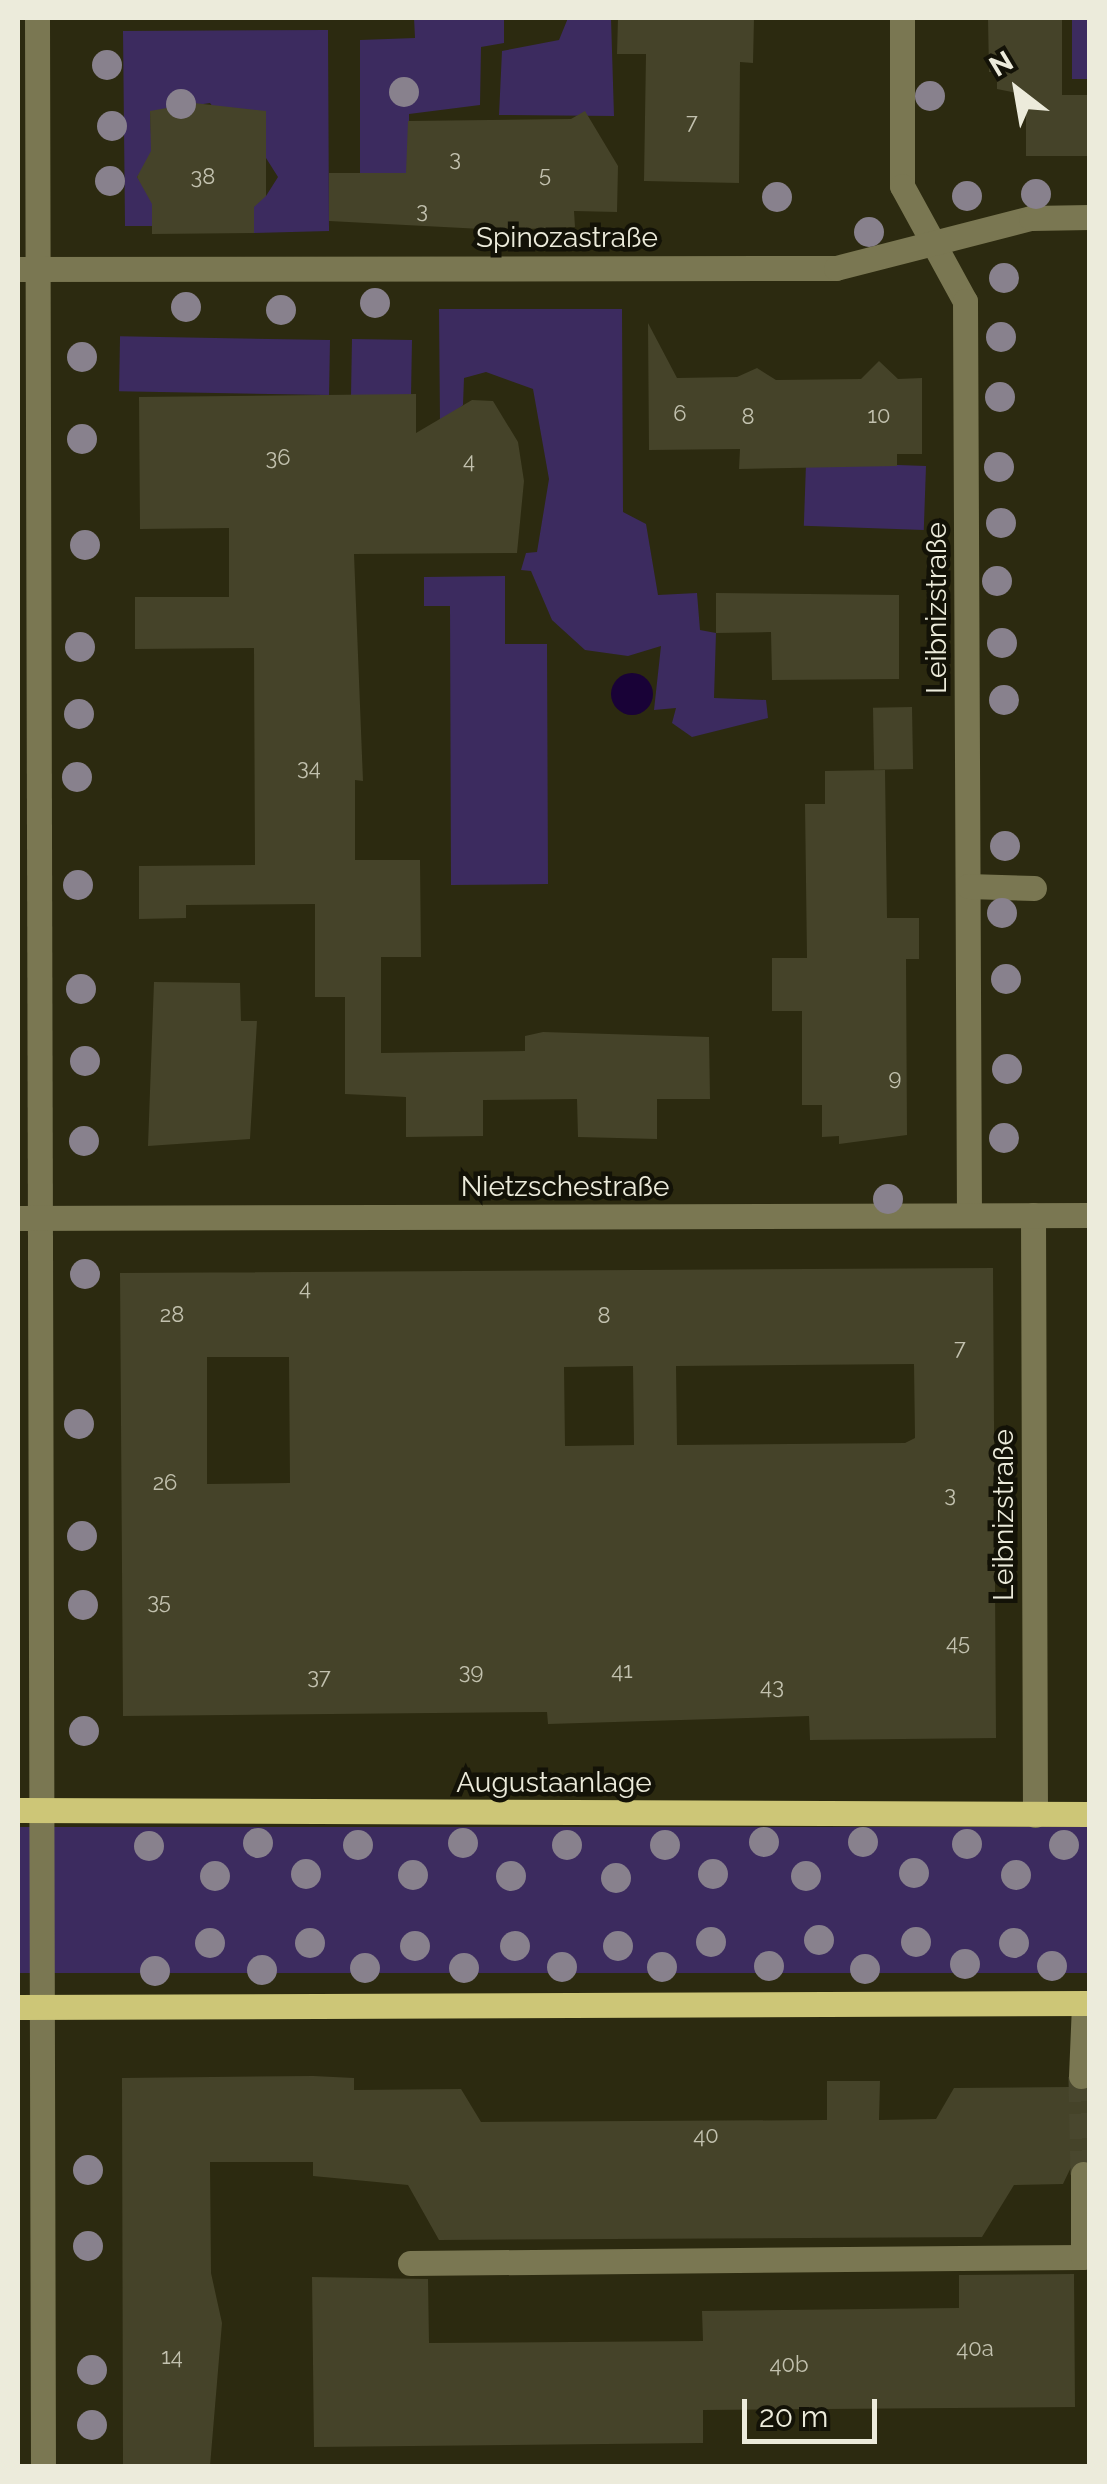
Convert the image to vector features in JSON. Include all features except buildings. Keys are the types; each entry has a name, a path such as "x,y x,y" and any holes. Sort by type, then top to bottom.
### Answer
{"main road":[{"name":"Augustaanlage","path":"29,1810 1090,1814"},
{"path":"29,2007 1086,2003"}],"street":[{"path":"37,18 28,268 29,2007 43,2466"},
{"name":"Leibnizstraße","path":"902,18 902,186 965,300 968,1215"},
{"name":"Spinozastraße","path":"28,268 836,268 1032,218 1090,217"},
{"path":"968,886 1034,888"},
{"name":"Leibnizstraße","path":"1033,1215 1035,1815"},
{"name":"Nietzschestraße","path":"29,1218 1090,1215"},
{"path":"1081,2076 1086,2003"},
{"path":"410,2263 1083,2257 1082,2174"}],"shaded area":[{"path":"414,18 504,18 504,43 481,47 480,105 409,114 410,180 360,180 360,40 415,38"},
{"path":"568,18 611,18 614,116 499,115 502,51 559,40"},
{"path":"1072,18 1089,18 1089,79 1072,79"},
{"path":"328,30 329,231 254,233 254,196 266,196 278,177 266,158 266,111 217,112 210,103 150,112 152,157 137,177 152,198 152,226 125,226 123,31"},
{"path":"439,309 622,309 623,512 646,524 658,595 697,593 700,630 716,633 714,698 766,700 768,718 692,737 672,723 676,708 654,710 661,646 628,656 585,650 552,620 531,571 521,570 526,553 537,552 549,479 533,389 486,372 464,378 463,405 440,425"},
{"path":"120,336 330,340 329,395 119,391"},
{"path":"352,339 412,340 411,396 351,395"},
{"path":"806,462 926,466 924,530 804,526"},
{"path":"505,576 505,644 547,644 548,884 451,885 450,606 424,606 424,577"},
{"path":"632,673 647,679 653,694 647,709 632,715 617,709 611,694 617,679"},
{"path":"18,1827 1089,1827 1089,1973 18,1973"}],"tunnel":[{"path":"1081,2076 1083,2174"}]}
